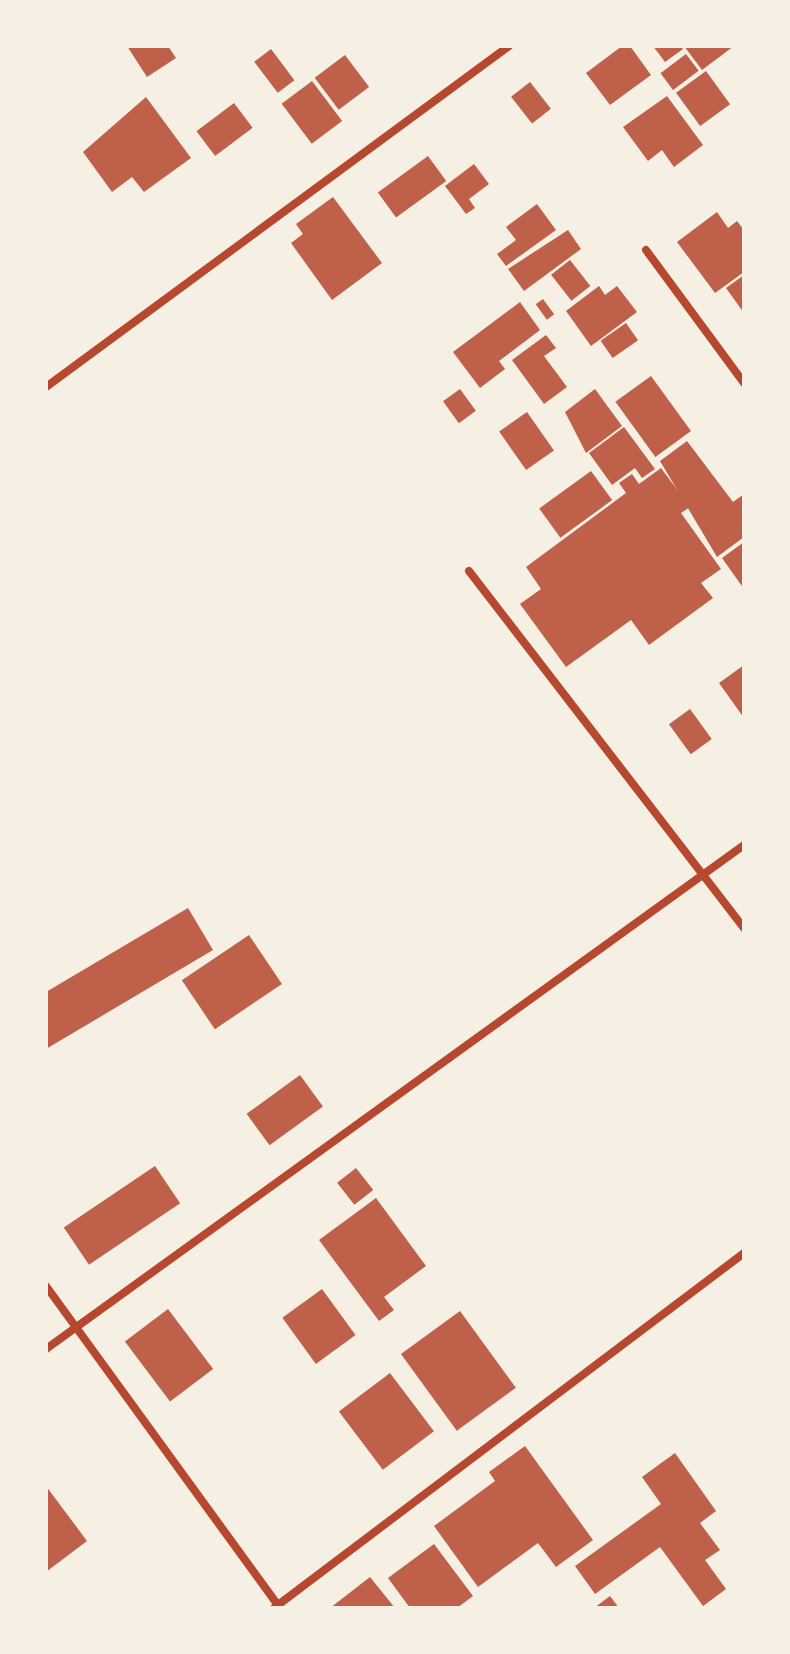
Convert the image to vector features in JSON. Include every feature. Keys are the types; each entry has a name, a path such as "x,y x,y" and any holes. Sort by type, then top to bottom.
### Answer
{"street":[{"path":"46,387 509,46"},
{"path":"646,250 744,383"},
{"path":"469,571 744,928"},
{"path":"46,1349 706,876 744,845"},
{"path":"46,1286 277,1607 744,1253"}],"building":[{"path":"127,46 168,46 176,58 147,77"},
{"path":"622,46 630,46 651,75 610,105 586,73"},
{"path":"653,46 680,46 683,49 665,62"},
{"path":"684,46 734,46 702,70"},
{"path":"271,49 294,80 278,93 254,62"},
{"path":"686,54 699,71 673,90 660,73"},
{"path":"345,55 369,87 339,110 315,78"},
{"path":"706,71 730,104 700,126 676,93"},
{"path":"312,81 342,121 312,144 282,104"},
{"path":"530,82 551,109 532,124 511,97"},
{"path":"667,96 703,145 674,167 662,150 648,161 623,127"},
{"path":"146,97 191,158 144,192 132,177 112,192 83,152"},
{"path":"234,103 253,128 215,156 196,131"},
{"path":"428,156 446,181 396,218 378,192"},
{"path":"474,164 489,184 469,199 475,208 466,214 445,186"},
{"path":"333,197 382,263 332,300 291,243 303,234 296,224"},
{"path":"537,204 556,230 506,266 497,254 516,240 506,227"},
{"path":"717,212 728,228 737,221 744,230 744,272 715,293 677,242"},
{"path":"568,230 581,249 524,291 508,269"},
{"path":"570,260 590,286 571,301 551,275"},
{"path":"744,275 744,313 726,288"},
{"path":"599,286 605,295 617,286 637,312 591,346 566,311"},
{"path":"543,299 554,314 547,320 536,304"},
{"path":"520,302 540,330 499,361 505,369 480,388 453,352"},
{"path":"626,323 638,340 613,358 601,341"},
{"path":"546,335 556,348 544,356 567,387 544,404 512,360"},
{"path":"651,376 691,431 655,457 615,402"},
{"path":"460,389 476,411 459,423 443,401"},
{"path":"595,389 622,426 586,453 565,412"},
{"path":"527,412 554,451 526,470 499,432"},
{"path":"624,427 655,469 642,478 635,468 612,485 589,453"},
{"path":"687,441 733,502 744,494 744,537 717,557 660,461"},
{"path":"661,468 690,507 681,513 721,569 701,583 713,598 649,645 631,620 566,667 520,604 541,589 526,567 626,493 619,483 632,474 639,484"},
{"path":"591,471 612,500 560,538 539,509"},
{"path":"744,542 744,589 722,558"},
{"path":"744,665 744,718 719,683"},
{"path":"690,709 712,739 691,754 669,724"},
{"path":"188,908 213,950 46,1049 46,992"},
{"path":"249,935 282,984 215,1029 182,980"},
{"path":"300,1075 323,1107 270,1145 247,1114"},
{"path":"155,1166 180,1203 89,1265 64,1228"},
{"path":"356,1168 373,1190 354,1205 337,1183"},
{"path":"376,1198 426,1266 384,1297 394,1310 379,1321 319,1240"},
{"path":"322,1289 356,1335 316,1364 282,1318"},
{"path":"168,1309 213,1369 170,1401 125,1341"},
{"path":"460,1311 516,1388 457,1431 401,1354"},
{"path":"390,1373 434,1431 383,1470 339,1412"},
{"path":"525,1446 593,1540 556,1567 538,1543 478,1587 434,1526 495,1481 489,1472"},
{"path":"675,1453 716,1511 700,1523 720,1550 705,1560 726,1589 703,1606 660,1547 595,1594 575,1566 661,1504 642,1477"},
{"path":"46,1486 87,1541 46,1572"},
{"path":"434,1544 473,1596 457,1608 410,1608 388,1578"},
{"path":"370,1577 395,1608 330,1608"},
{"path":"610,1596 619,1608 594,1608"}]}
